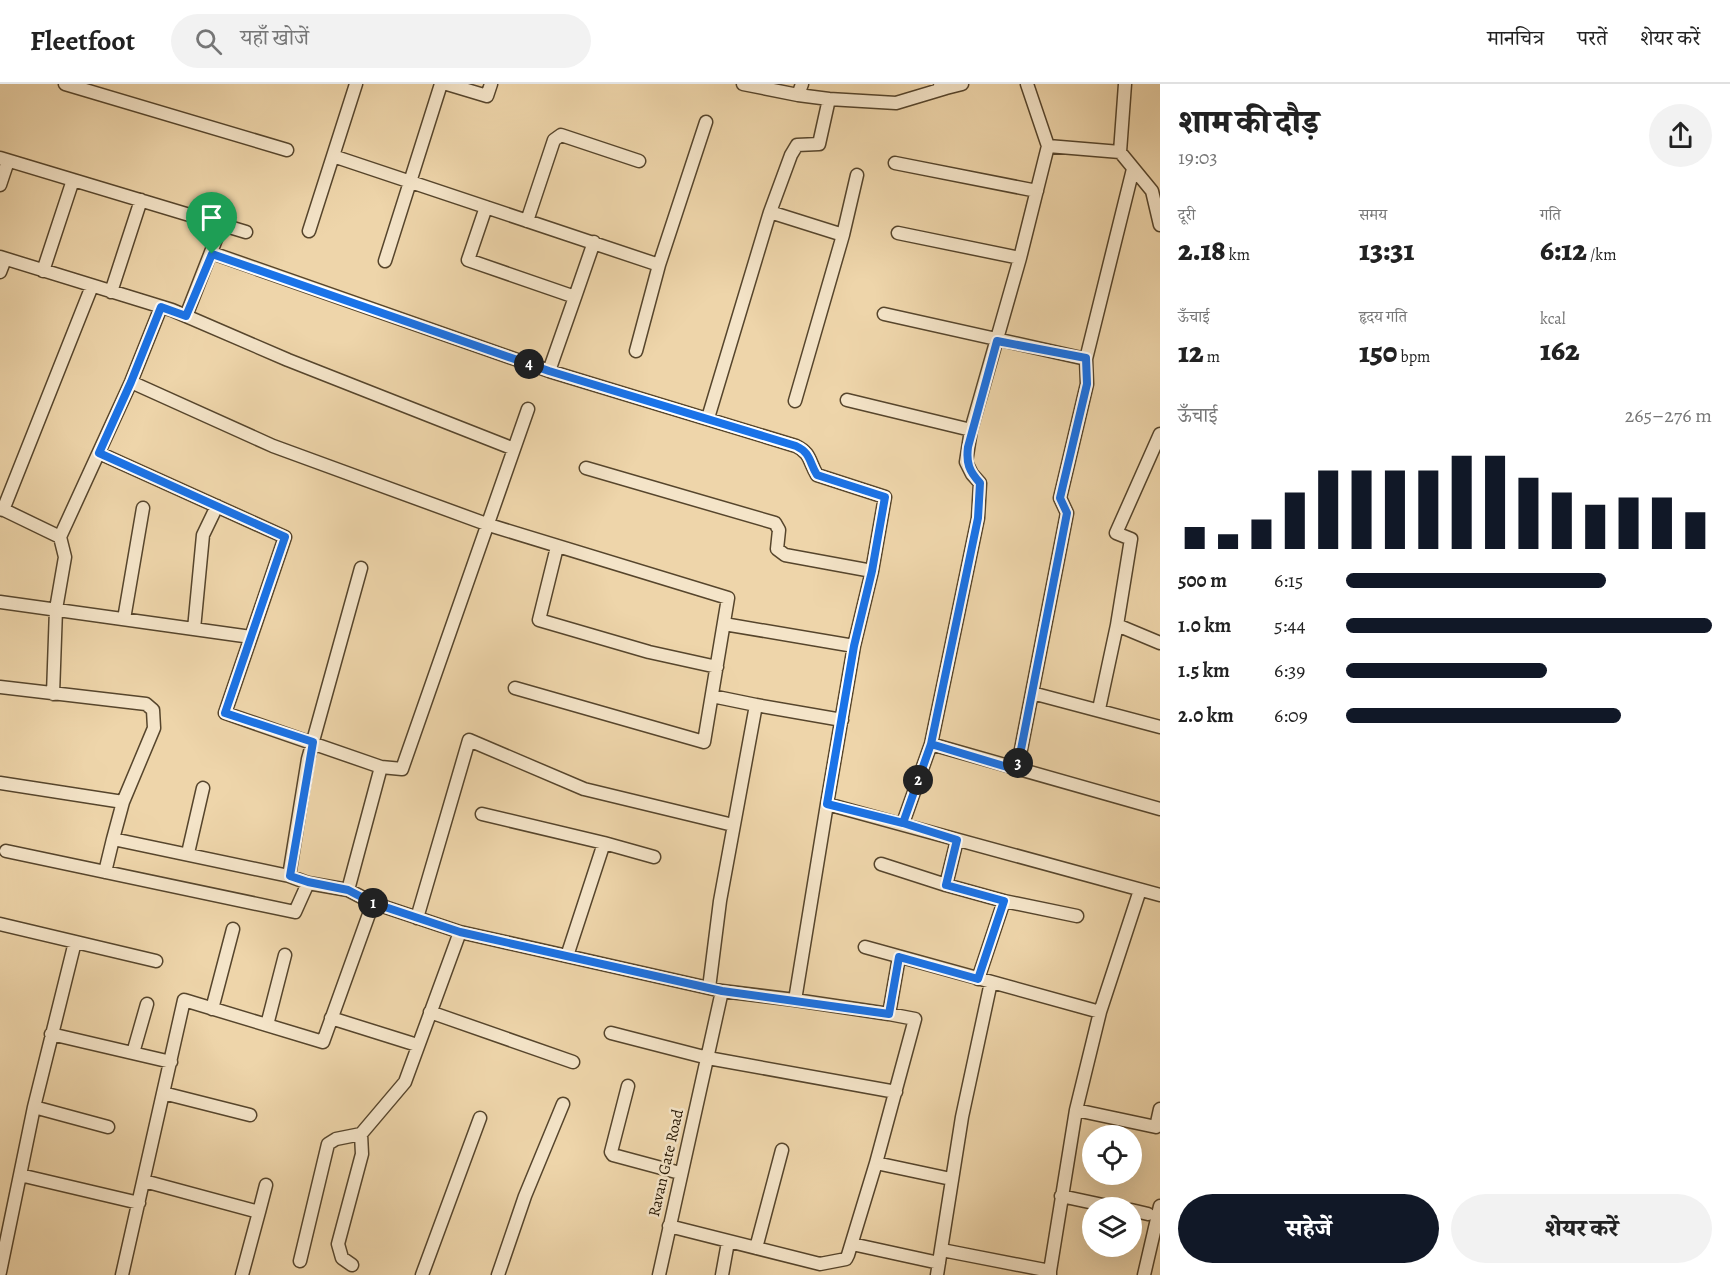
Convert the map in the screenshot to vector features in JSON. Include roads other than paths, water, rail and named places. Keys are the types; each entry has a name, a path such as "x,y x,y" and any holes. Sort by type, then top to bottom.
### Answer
{"street":[{"path":"65,84 287,150"},
{"path":"309,231 357,84"},
{"path":"385,261 441,84"},
{"path":"447,84 487,96 491,84"},
{"path":"743,84 800,89 829,99 896,103 962,84"},
{"path":"933,84 946,88"},
{"path":"903,823 931,744 981,500 980,483 966,462 971,430 1020,258 1048,146 1027,84"},
{"path":"1125,84 1120,152 1152,191 1160,225"},
{"path":"708,418 770,212 791,154 797,145 819,144 829,99"},
{"path":"636,351 659,265 706,122"},
{"path":"527,221 554,140 561,135 639,161"},
{"path":"1048,146 1120,152"},
{"path":"333,156 659,265"},
{"path":"0,185 4,159 246,232"},
{"path":"895,163 1037,191"},
{"path":"1017,770 1067,513 1060,498 1087,384 1086,358 1133,169"},
{"path":"795,401 843,235 857,175"},
{"path":"43,271 73,180"},
{"path":"111,292 141,200"},
{"path":"486,207 468,260 575,297"},
{"path":"770,212 843,235"},
{"path":"186,316 222,224"},
{"path":"898,233 1020,258"},
{"path":"549,371 594,242"},
{"path":"212,254 549,371 796,446 805,450 812,459 812,467 817,475 885,497 872,571 854,646 795,1000"},
{"path":"0,272 3,258 161,307 514,449"},
{"path":"60,537 21,518 1,513 92,286"},
{"path":"53,694 56,609 65,557 60,537 131,382 161,307"},
{"path":"884,314 997,341 1086,358"},
{"path":"131,382 273,446 489,525 728,598 704,742 515,688"},
{"path":"847,400 971,430"},
{"path":"99,453 285,537 225,713 381,767 402,769 528,409"},
{"path":"1099,709 1117,625 1131,539 1116,532 1160,434"},
{"path":"586,468 775,523 779,530 777,549 785,555 872,571"},
{"path":"194,629 203,535 217,506"},
{"path":"124,619 143,508"},
{"path":"556,547 539,620 649,652 717,667"},
{"path":"290,876 313,742 361,568"},
{"path":"0,602 251,637"},
{"path":"724,624 854,646"},
{"path":"1117,625 1159,640"},
{"path":"0,687 146,704 153,710 154,728 123,802 105,872"},
{"path":"1032,693 1160,727"},
{"path":"712,696 842,720"},
{"name":"Ravan Gate Road","path":"659,1275 680,1173 708,1058 734,825 756,705"},
{"path":"417,918 469,740 584,789 734,825"},
{"path":"931,744 1160,809"},
{"path":"348,890 381,767"},
{"path":"0,783 123,802"},
{"path":"188,852 203,788"},
{"path":"827,804 1160,895"},
{"path":"482,814 654,856"},
{"path":"113,839 188,852 348,890 373,903 460,932 716,990 889,1014 915,1020 876,1163 846,1259 819,1270 756,1248 669,1226"},
{"path":"946,885 957,840"},
{"path":"567,956 604,843"},
{"path":"6,851 295,912 308,882"},
{"path":"881,864 1004,901 1077,916"},
{"path":"942,1250 1050,1273 1076,1110 1100,1012 1140,890"},
{"path":"978,979 1004,901"},
{"path":"122,1275 184,1000 323,1042 373,903"},
{"path":"0,924 156,961"},
{"path":"212,1009 233,929"},
{"path":"300,1261 328,1144 336,1139 361,1134 405,1082 460,932"},
{"path":"0,1272 34,1107 75,942"},
{"path":"865,947 1100,1012"},
{"path":"267,1025 285,955"},
{"path":"889,1014 899,957"},
{"path":"852,1244 938,1269 951,1179 991,982"},
{"path":"133,1053 147,1004"},
{"path":"430,1012 573,1062"},
{"path":"331,1018 417,1045"},
{"path":"611,1033 708,1058 896,1092"},
{"path":"51,1034 171,1062"},
{"path":"628,1086 610,1152 613,1155 680,1173"},
{"path":"164,1093 250,1115"},
{"path":"498,1275 525,1196 563,1104"},
{"path":"34,1107 108,1127"},
{"path":"1076,1110 1156,1127 1160,1109"},
{"path":"422,1275 480,1118"},
{"path":"352,1264 342,1258 338,1244 363,1154 361,1134"},
{"path":"756,1248 782,1150"},
{"path":"876,1163 951,1179"},
{"path":"20,1175 139,1203"},
{"path":"144,1181 259,1212"},
{"path":"242,1275 266,1185"},
{"path":"1061,1196 1082,1200"},
{"path":"1144,1275 1160,1206"},
{"path":"1142,1213 1148,1214"},
{"path":"722,1275 728,1242"}]}
